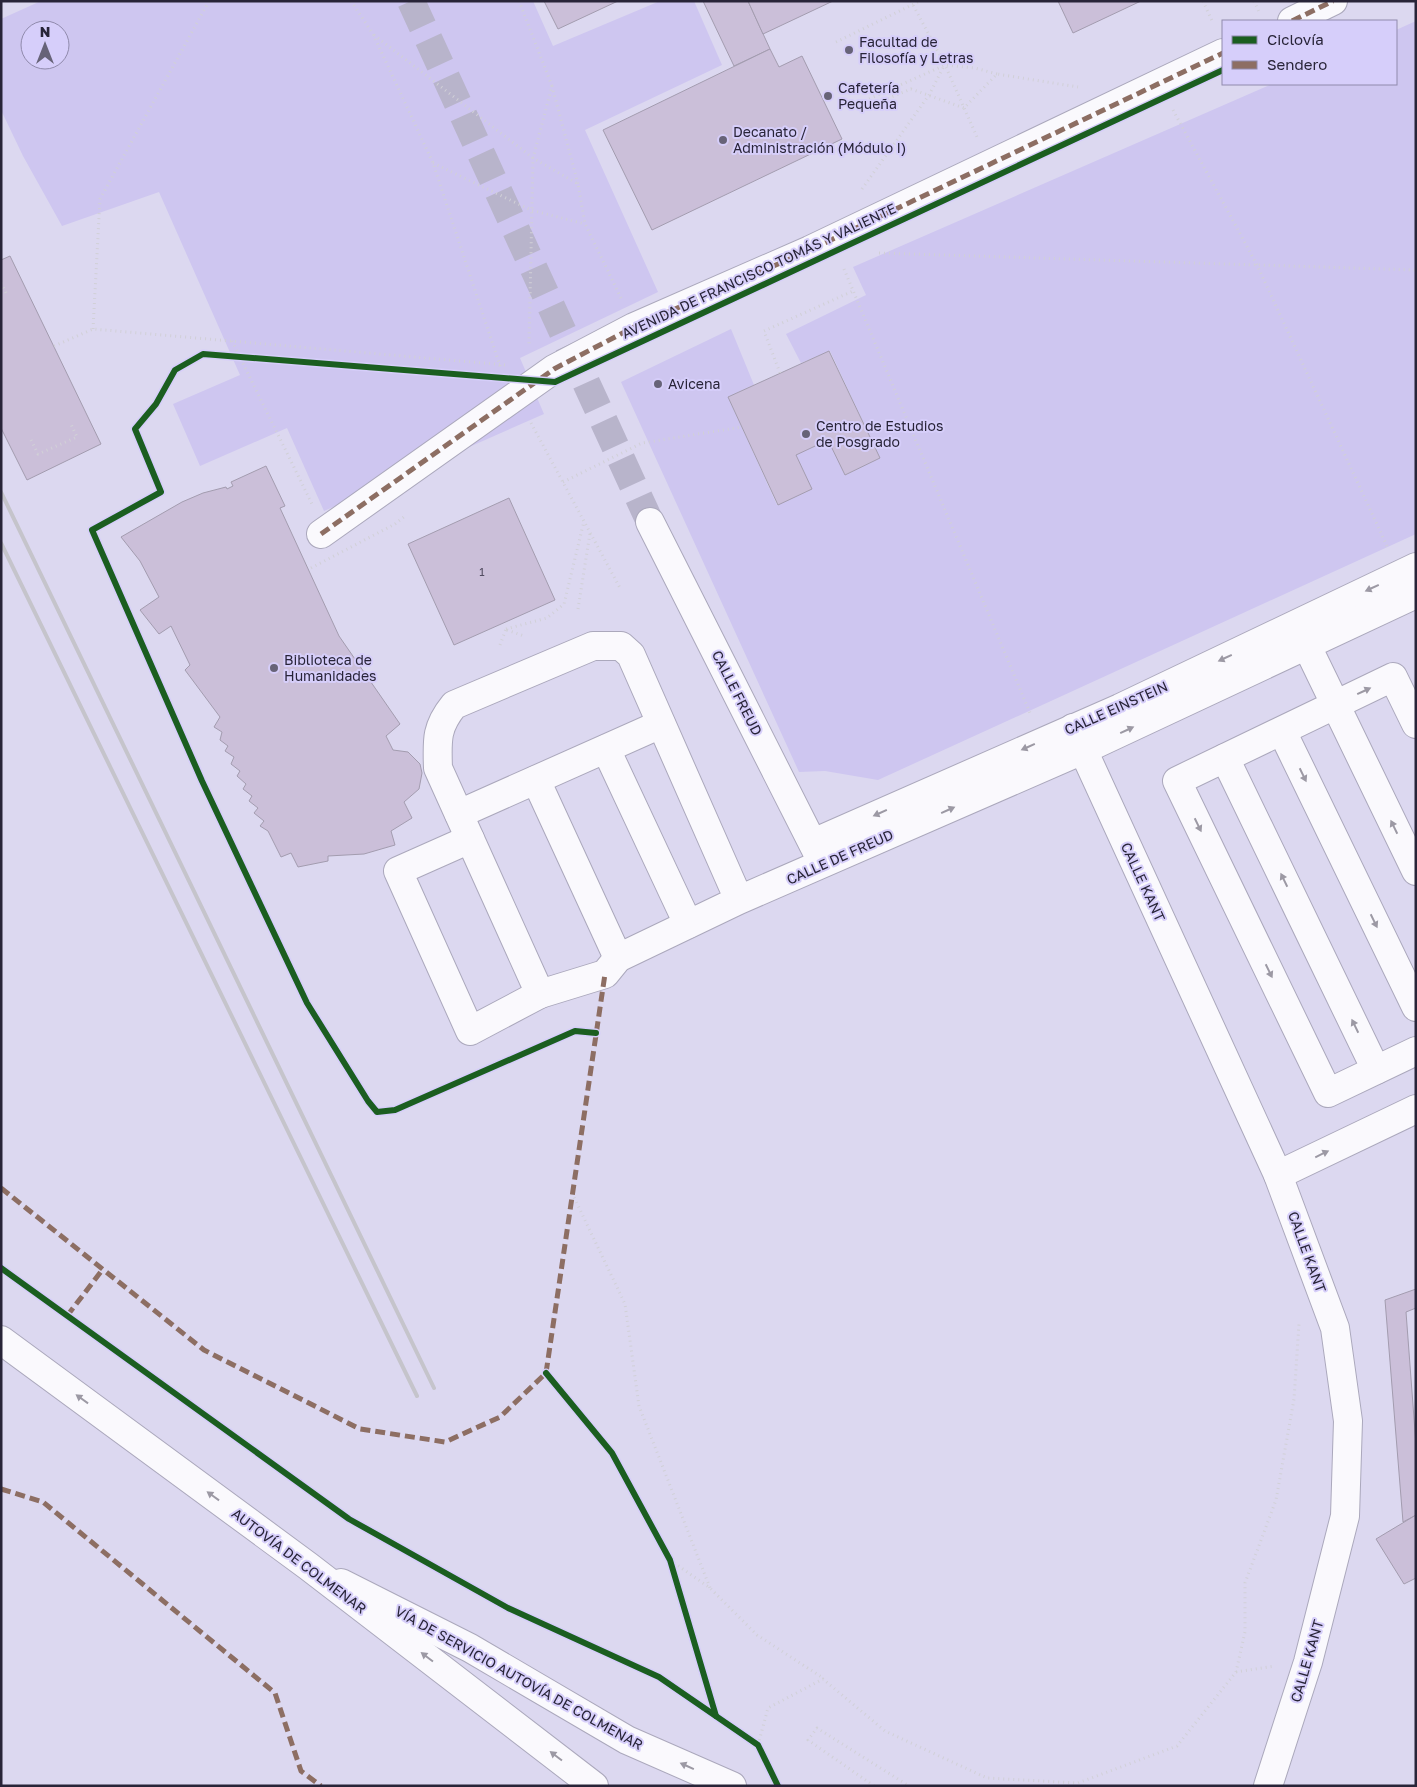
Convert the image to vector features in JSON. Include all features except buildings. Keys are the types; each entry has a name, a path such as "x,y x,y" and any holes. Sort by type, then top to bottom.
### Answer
{"main road":[{"path":"1294,20 1333,1"},
{"name":"AVENIDA DE FRANCISCO TOMÁS Y VALIENTE","path":"323,532 516,396 541,368 810,250 1222,53"},
{"name":"CALLE FREUD","path":"650,522 818,854"},
{"name":"CALLE EINSTEIN","path":"1078,739 1416,567"},
{"name":"CALLE EINSTEIN","path":"818,854 1042,741 1078,739 1307,646 1416,594"},
{"path":"540,994 438,768 437,737 443,718 454,705 593,646 621,646 631,655 738,900"},
{"path":"1307,646 1416,871"},
{"path":"1416,724 1393,677 1177,781 1328,1093 1416,1051"},
{"path":"465,827 536,780 661,724"},
{"path":"1282,731 1416,1007"},
{"name":"CALLE DE FREUD","path":"465,827 398,871 470,1031 540,994 612,966 688,924 738,900 818,854 1078,739"},
{"name":"CALLE KANT","path":"1078,739 1278,1176 1335,1328 1348,1421 1345,1516 1308,1662 1268,1786"},
{"path":"606,749 688,924"},
{"path":"1225,758 1376,1070"},
{"path":"536,780 612,966"},
{"path":"1278,1176 1416,1109"},
{"name":"AUTOVÍA DE COLMENAR","path":"1,1340 308,1566 594,1786"},
{"name":"VÍA DE SERVICIO AUTOVÍA DE COLMENAR","path":"308,1566 470,1648 627,1740 732,1786"}],"path":[{"path":"93,329 100,199 209,1"},
{"path":"351,1 374,34 433,163 498,364 620,588"},
{"path":"519,1 552,86 578,184 584,224 634,327"},
{"path":"836,42 912,3 920,1"},
{"path":"1254,1 1264,20"},
{"path":"912,3 945,65 990,165"},
{"path":"374,34 534,158 578,184"},
{"path":"857,197 930,95 945,65"},
{"path":"964,108 911,89 872,105 869,99 945,65 975,68 997,74 1086,88 1101,112"},
{"path":"964,108 997,74"},
{"path":"1160,83 1257,265 1389,549"},
{"path":"54,346 93,329 541,368 531,210 534,158 552,86"},
{"path":"433,163 531,210 584,224"},
{"path":"810,250 837,252 1042,741"},
{"path":"876,253 1416,270"},
{"path":"1,283 6,293"},
{"path":"780,373 764,331 853,291"},
{"path":"232,340 323,532"},
{"path":"231,356 250,358"},
{"path":"31,440 38,454 78,436 70,422"},
{"path":"563,482 642,443 742,427"},
{"path":"311,568 395,524 411,511"},
{"path":"506,630 547,618 564,604 584,520"},
{"path":"578,609 590,533"},
{"path":"506,630 524,636"},
{"path":"500,645 506,630"},
{"path":"572,1193 625,1304 639,1406 710,1588"},
{"path":"670,1560 710,1588 757,1636 823,1679 885,1731 987,1778 1078,1785 1177,1746 1236,1672 1245,1632 1245,1583 1276,1500 1294,1399 1299,1320"},
{"path":"666,1552 673,1569"},
{"path":"1236,1672 1279,1665"},
{"path":"758,1745 768,1708 823,1679"},
{"path":"874,1786 808,1740 818,1728 909,1786"},
{"path":"751,1740 758,1745 762,1753"}],"shaded area":[{"path":"41,1 533,1 553,46 660,1 694,1 722,65 585,130 658,292 520,358 544,414 324,511 287,428 200,466 173,404 240,375 159,192 62,226 23,156 1,110 1,19"},
{"path":"1416,21 1416,534 878,780 825,771 799,772 621,382 731,329 754,385 728,397 777,505 812,489 796,455 828,440 845,475 880,458 830,351 801,363 786,334 866,295 853,267 1270,85 1397,85 1397,30"}],"tunnel":[{"path":"411,1 650,522"}],"railway":[{"path":"1,492 434,1388"},
{"path":"1,543 417,1396"}],"marked path":[{"path":"1294,20 1333,1"},
{"path":"321,534 554,369 634,327 810,250 1222,53"},
{"path":"1,1188 204,1350 360,1429 445,1442 500,1417 546,1373 605,974"},
{"path":"67,1316 103,1269"},
{"path":"1,1489 43,1502 275,1693 301,1771 321,1786"}],"cycle path":[{"path":"596,1033 575,1031 395,1110 377,1112 368,1101 307,1003 202,781 92,530 161,492 135,429 156,404 175,370 203,354 555,382 1222,70"},
{"path":"1,1268 349,1519 508,1608 659,1677 758,1745 778,1786"},
{"path":"546,1373 612,1453 670,1560 716,1716"}],"place":[{"name":"Facultad de Filosofía y Letras","path":"849,50"},
{"name":"Cafetería Pequeña","path":"828,96"},
{"name":"Decanato / Administración (Módulo I)","path":"723,140"},
{"name":"Avicena","path":"658,384"},
{"name":"Centro de Estudios de Posgrado","path":"806,434"},
{"name":"Biblioteca de Humanidades","path":"274,668"}]}
